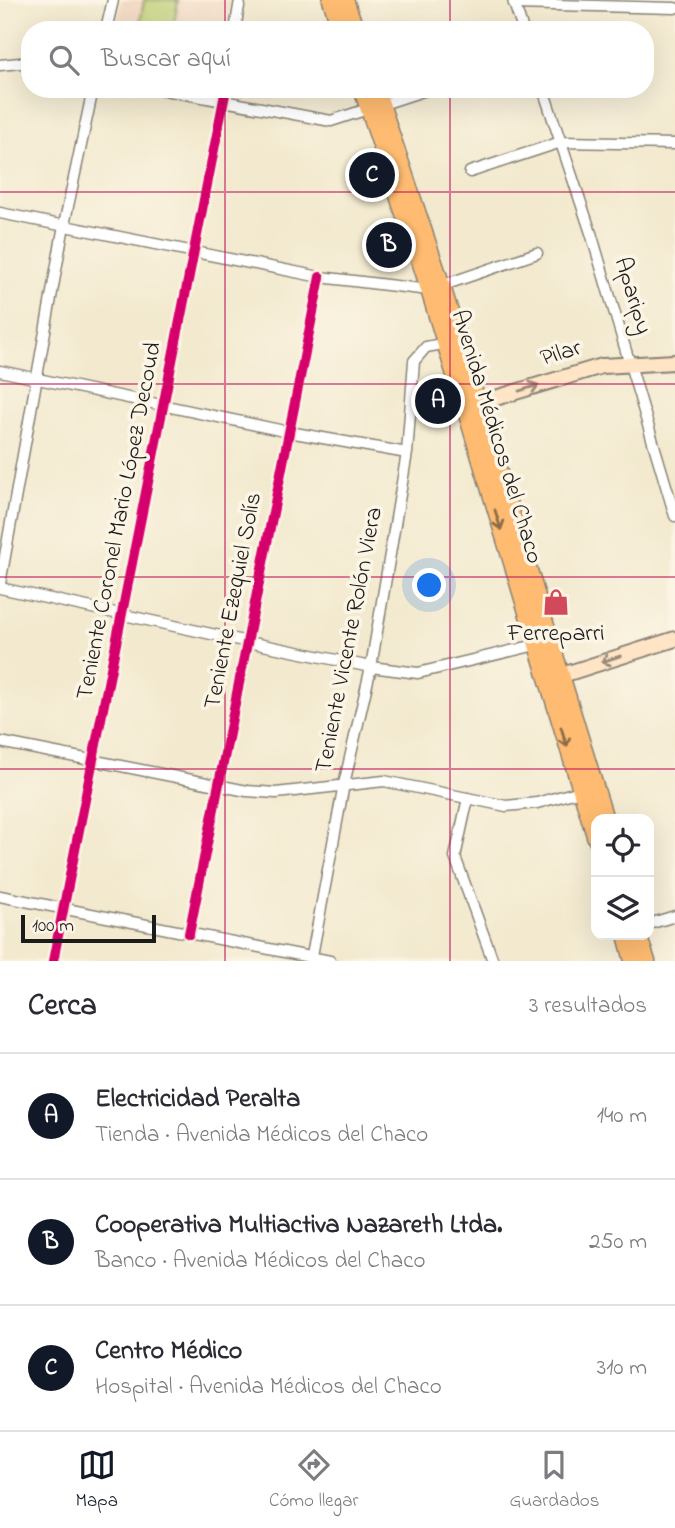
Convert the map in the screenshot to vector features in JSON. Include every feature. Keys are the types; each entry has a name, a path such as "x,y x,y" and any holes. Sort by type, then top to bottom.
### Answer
{"main road":[{"path":"331,0 338,21"},
{"path":"345,0 353,21"},
{"name":"Avenida Médicos del Chaco","path":"376,102 588,789 592,814"},
{"name":"Avenida Médicos del Chaco","path":"435,288 443,344 470,406"},
{"name":"Avenida Médicos del Chaco","path":"588,789 602,814"},
{"path":"627,940 633,961"},
{"path":"640,940 647,961"}],"street":[{"path":"108,21 113,0"},
{"path":"236,21 240,0"},
{"path":"520,21 513,2 675,8"},
{"path":"0,65 21,63"},
{"path":"91,98 64,225 39,379 0,586 371,667 427,672 542,643"},
{"path":"201,98 331,121 376,102"},
{"name":"Teniente Coronel Mario López Decoud","path":"53,961 225,98"},
{"name":"Aparipy","path":"546,98 672,499 675,516"},
{"path":"470,172 561,142 675,144"},
{"path":"0,213 320,276 435,288 537,253"},
{"name":"Teniente Ezequiel Solís","path":"189,933 320,276"},
{"name":"Teniente Vicente Rolón Viera","path":"311,959 344,784 371,667 407,453 414,361 426,348 443,344"},
{"name":"Pilar","path":"470,406 602,366 675,362"},
{"path":"0,371 289,432 407,453"},
{"path":"553,678 675,639"},
{"path":"0,742 218,786 276,793 384,781 506,806 522,806 588,789"},
{"path":"468,798 456,858 493,961"},
{"path":"0,896 330,961"},
{"path":"654,922 675,916"}],"shaded area":[{"path":"122,0 230,0 226,21 118,21"}],"green space":[{"path":"144,0 178,0 174,21 140,21"}],"cycle path":[{"path":"53,961 224,98"},
{"path":"189,934 320,277"}],"place":[{"name":"Centro Médico","path":"372,175"},
{"name":"Cooperativa Multiactiva Nazareth Ltda.","path":"389,245"},
{"name":"Electricidad Peralta","path":"438,401"},
{"name":"Ferreparri","path":"556,602"}]}
